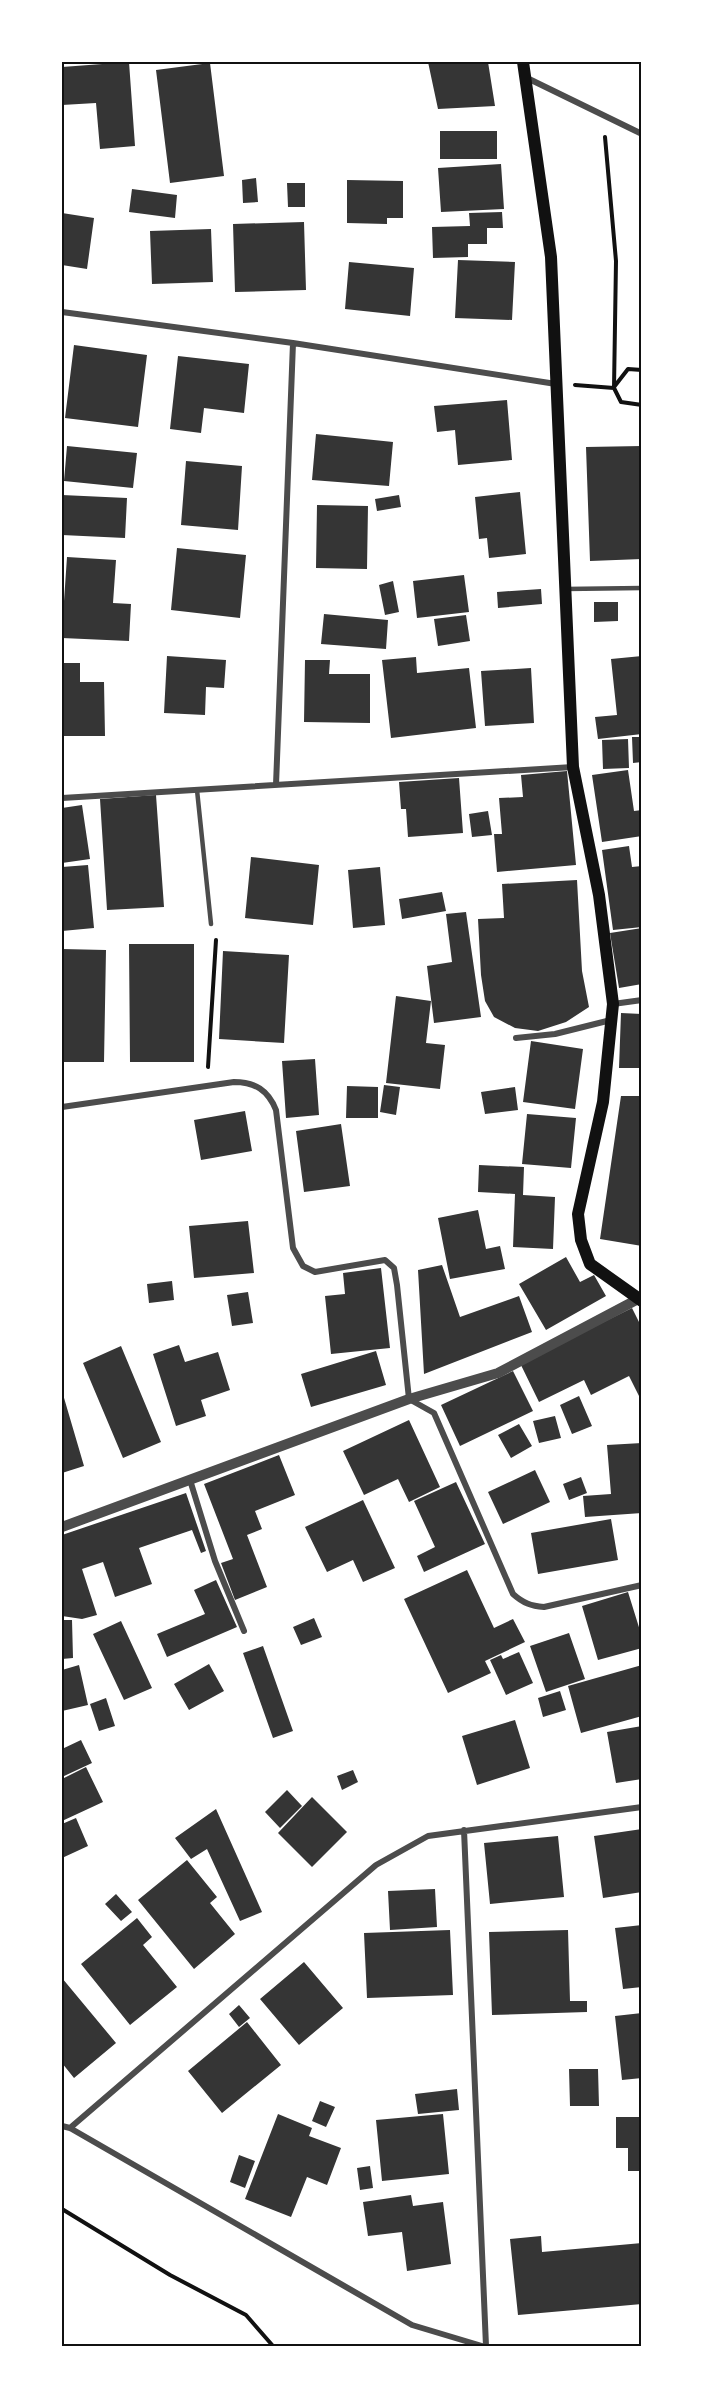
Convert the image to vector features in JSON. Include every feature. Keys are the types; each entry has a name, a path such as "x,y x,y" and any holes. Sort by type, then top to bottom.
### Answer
{"main road":[{"path":"523,62 551,257 573,767 599,895 613,1004 603,1102 578,1214 581,1240 590,1264 641,1299"}],"street":[{"path":"525,77 642,134"},
{"path":"62,312 293,343 556,384"},
{"path":"276,785 293,343"},
{"path":"62,798 573,767"},
{"path":"613,1004 642,1000"},
{"path":"516,1038 555,1034 611,1020"},
{"path":"62,1107 245,1082 265,1091 276,1110 293,1248 303,1266 315,1272 385,1260 394,1268 402,1317 409,1400"},
{"path":"62,1527 409,1400 498,1373 641,1299"},
{"path":"409,1400 434,1413 513,1594 522,1602 544,1607 642,1586"},
{"path":"190,1480 215,1561 244,1631"},
{"path":"70,2128 376,1864 428,1836 642,1807"},
{"path":"62,2126 70,2128 412,2325 484,2346 464,1830"}],"lane":[{"path":"565,589 642,588"},
{"path":"197,790 211,924"}],"path":[{"path":"603,115 616,261 614,388 621,402 642,405"},
{"path":"614,388 628,369 642,370"},
{"path":"556,384 614,388"},
{"path":"207,1086 216,938 211,924"},
{"path":"62,2209 170,2275 246,2315 273,2346"}],"building":[{"path":"129,62 135,146 100,149 96,103 62,105 62,67"},
{"path":"428,62 488,62 495,106 438,109"},
{"path":"210,63 224,176 170,183 156,70"},
{"path":"440,131 497,131 497,159 440,159"},
{"path":"501,164 504,209 441,212 438,168"},
{"path":"256,178 258,202 243,203 242,180"},
{"path":"347,180 403,181 403,218 387,218 387,224 347,223"},
{"path":"287,183 305,183 305,207 288,207"},
{"path":"132,189 177,195 175,218 129,212"},
{"path":"502,212 503,228 487,228 487,244 468,244 468,257 433,258 432,227 470,226 469,213"},
{"path":"62,213 94,218 87,269 62,265"},
{"path":"304,222 306,290 235,292 233,224"},
{"path":"211,229 213,282 152,284 150,231"},
{"path":"458,260 515,262 512,320 455,318"},
{"path":"349,262 414,268 410,316 345,309"},
{"path":"74,345 147,355 138,427 65,418"},
{"path":"178,356 249,364 244,413 204,408 201,433 170,429"},
{"path":"507,400 512,460 458,465 455,430 437,432 434,406"},
{"path":"316,434 393,442 389,486 312,480"},
{"path":"67,446 137,453 133,488 64,481"},
{"path":"642,446 642,559 590,561 586,447"},
{"path":"186,461 242,466 238,530 181,525"},
{"path":"520,492 526,554 489,558 487,538 479,539 475,497"},
{"path":"62,495 127,498 125,538 62,535"},
{"path":"399,495 401,507 377,511 375,499"},
{"path":"317,505 368,506 367,569 316,568"},
{"path":"177,548 246,555 240,618 171,610"},
{"path":"67,557 116,560 113,603 131,604 129,641 62,638 62,601 64,601"},
{"path":"464,575 469,612 417,618 413,581"},
{"path":"393,581 399,612 385,615 379,585"},
{"path":"541,589 542,604 498,608 497,592"},
{"path":"594,602 618,602 618,621 594,622"},
{"path":"324,614 388,620 386,649 321,644"},
{"path":"466,615 470,641 438,646 434,619"},
{"path":"167,656 226,660 224,688 206,687 205,715 164,713"},
{"path":"642,656 642,734 598,739 595,717 617,715 611,659"},
{"path":"416,657 417,673 469,668 476,728 391,738 382,660"},
{"path":"305,660 330,660 329,674 370,674 370,723 304,722"},
{"path":"62,663 80,663 80,682 104,682 105,736 62,736"},
{"path":"531,668 534,723 485,726 481,671"},
{"path":"632,737 642,737 642,762 633,763"},
{"path":"628,739 629,768 603,769 602,740"},
{"path":"628,770 634,811 642,810 642,836 602,842 592,775"},
{"path":"567,771 576,865 497,872 494,834 502,834 499,798 523,797 521,775"},
{"path":"459,778 463,833 408,837 406,809 401,809 399,782"},
{"path":"156,795 164,907 107,910 100,799"},
{"path":"82,805 90,859 62,863 62,808"},
{"path":"488,811 492,835 472,837 469,814"},
{"path":"629,846 632,867 642,866 642,927 613,930 602,850"},
{"path":"251,857 319,865 313,925 245,918"},
{"path":"88,865 94,928 62,931 62,867"},
{"path":"380,867 385,925 353,928 348,870"},
{"path":"577,880 582,971 589,1007 566,1022 538,1031 515,1028 494,1017 485,1001 478,919 504,918 502,884"},
{"path":"442,892 446,911 402,919 399,899"},
{"path":"466,912 481,1017 434,1023 427,966 452,962 446,914"},
{"path":"642,928 642,984 619,988 610,933"},
{"path":"129,944 194,944 194,1062 130,1062"},
{"path":"62,949 106,950 104,1062 62,1062"},
{"path":"223,951 289,955 284,1043 219,1039"},
{"path":"396,996 431,1001 426,1043 445,1045 440,1089 386,1083"},
{"path":"621,1013 642,1014 642,1068 619,1068"},
{"path":"531,1041 583,1049 575,1109 523,1102"},
{"path":"315,1059 319,1115 286,1118 282,1061"},
{"path":"384,1085 400,1087 396,1115 380,1112"},
{"path":"347,1086 378,1087 378,1118 346,1118"},
{"path":"515,1087 518,1110 485,1114 481,1092"},
{"path":"621,1096 642,1096 642,1246 600,1239"},
{"path":"245,1111 252,1151 201,1160 194,1120"},
{"path":"527,1114 576,1118 571,1168 522,1164"},
{"path":"341,1124 350,1186 304,1192 296,1131"},
{"path":"479,1165 524,1167 523,1195 555,1197 553,1249 513,1247 515,1194 478,1192"},
{"path":"478,1210 486,1249 500,1246 505,1269 450,1279 438,1218"},
{"path":"248,1221 254,1273 194,1278 189,1226"},
{"path":"566,1257 580,1282 594,1275 606,1296 546,1330 519,1284"},
{"path":"442,1265 460,1317 519,1296 532,1332 424,1374 418,1270"},
{"path":"381,1268 390,1348 331,1354 325,1296 345,1294 343,1273"},
{"path":"172,1281 174,1300 149,1303 147,1284"},
{"path":"248,1292 253,1323 232,1326 227,1295"},
{"path":"632,1308 642,1328 642,1402 629,1376 591,1395 584,1380 539,1402 520,1363"},
{"path":"179,1345 185,1362 218,1352 230,1390 201,1400 206,1416 176,1426 153,1354"},
{"path":"121,1346 161,1442 123,1458 83,1363"},
{"path":"376,1351 386,1385 311,1407 301,1374"},
{"path":"513,1371 533,1411 460,1446 441,1405"},
{"path":"62,1391 84,1466 62,1473"},
{"path":"579,1396 592,1426 572,1434 560,1405"},
{"path":"555,1416 561,1438 539,1443 533,1421"},
{"path":"409,1420 440,1487 409,1502 398,1479 364,1495 343,1451"},
{"path":"519,1424 532,1446 511,1458 498,1435"},
{"path":"642,1443 642,1513 585,1517 583,1496 611,1494 607,1445"},
{"path":"279,1455 295,1495 255,1511 262,1529 247,1535 267,1587 235,1600 221,1563 233,1559 204,1484"},
{"path":"535,1470 550,1502 503,1524 488,1492"},
{"path":"581,1477 587,1493 569,1500 563,1484"},
{"path":"456,1482 485,1544 424,1572 417,1556 435,1547 414,1501"},
{"path":"186,1493 206,1551 201,1553 192,1530 139,1548 152,1584 115,1597 103,1562 82,1569 97,1615 82,1619 62,1616 62,1535"},
{"path":"363,1500 395,1568 363,1582 353,1560 327,1572 305,1527"},
{"path":"611,1519 618,1560 538,1574 531,1533"},
{"path":"467,1570 494,1628 513,1619 525,1642 485,1661 491,1673 448,1693 404,1599"},
{"path":"216,1580 237,1627 167,1657 157,1634 205,1614 194,1590"},
{"path":"628,1592 642,1637 642,1648 598,1660 582,1606"},
{"path":"314,1618 322,1637 301,1645 293,1627"},
{"path":"62,1620 72,1620 73,1658 62,1659"},
{"path":"121,1621 152,1688 124,1700 93,1634"},
{"path":"569,1633 585,1679 546,1692 530,1646"},
{"path":"263,1646 293,1731 273,1738 243,1653"},
{"path":"519,1652 533,1683 506,1695 490,1660 501,1655 503,1659"},
{"path":"209,1664 224,1691 189,1710 174,1684"},
{"path":"79,1665 88,1705 62,1711 62,1670"},
{"path":"642,1665 642,1716 581,1733 568,1686"},
{"path":"560,1691 566,1710 543,1717 538,1698"},
{"path":"106,1698 115,1726 99,1731 90,1704"},
{"path":"515,1720 530,1768 477,1785 462,1736"},
{"path":"642,1726 642,1779 616,1783 607,1732"},
{"path":"81,1740 92,1763 62,1777 62,1749"},
{"path":"86,1767 103,1802 62,1821 62,1779"},
{"path":"353,1770 358,1782 342,1790 337,1776"},
{"path":"287,1790 302,1806 280,1828 265,1812"},
{"path":"312,1797 347,1832 312,1867 278,1833"},
{"path":"216,1809 262,1912 240,1921 207,1849 191,1859 175,1838"},
{"path":"76,1818 88,1846 62,1858 62,1824"},
{"path":"642,1829 642,1892 603,1898 594,1836"},
{"path":"558,1836 564,1897 490,1904 484,1843"},
{"path":"187,1860 217,1897 210,1903 235,1934 194,1969 138,1900"},
{"path":"435,1889 437,1927 390,1930 388,1891"},
{"path":"116,1894 132,1912 121,1921 105,1904"},
{"path":"137,1918 152,1937 143,1945 177,1987 130,2025 81,1964"},
{"path":"642,1925 642,1987 623,1989 615,1928"},
{"path":"450,1930 453,1995 367,1998 364,1933"},
{"path":"568,1930 570,2001 587,2001 587,2012 492,2015 489,1932"},
{"path":"304,1962 343,2008 299,2045 260,1999"},
{"path":"62,1978 116,2043 74,2078 62,2063"},
{"path":"239,2005 250,2018 239,2027 229,2014"},
{"path":"642,2013 642,2078 622,2080 615,2016"},
{"path":"247,2022 281,2065 222,2113 188,2071"},
{"path":"569,2069 598,2069 599,2106 570,2106"},
{"path":"457,2089 459,2110 418,2114 415,2094"},
{"path":"320,2101 335,2107 326,2127 312,2121"},
{"path":"278,2114 312,2128 309,2136 341,2148 327,2185 307,2177 291,2217 245,2199"},
{"path":"443,2114 449,2174 382,2181 376,2120"},
{"path":"616,2117 642,2117 642,2171 628,2171 628,2148 616,2148"},
{"path":"239,2155 255,2161 245,2188 230,2182"},
{"path":"370,2166 373,2188 360,2190 357,2168"},
{"path":"411,2195 413,2206 443,2202 451,2264 407,2271 402,2232 368,2236 363,2202"},
{"path":"541,2236 542,2252 642,2243 642,2304 518,2315 510,2239"}]}
